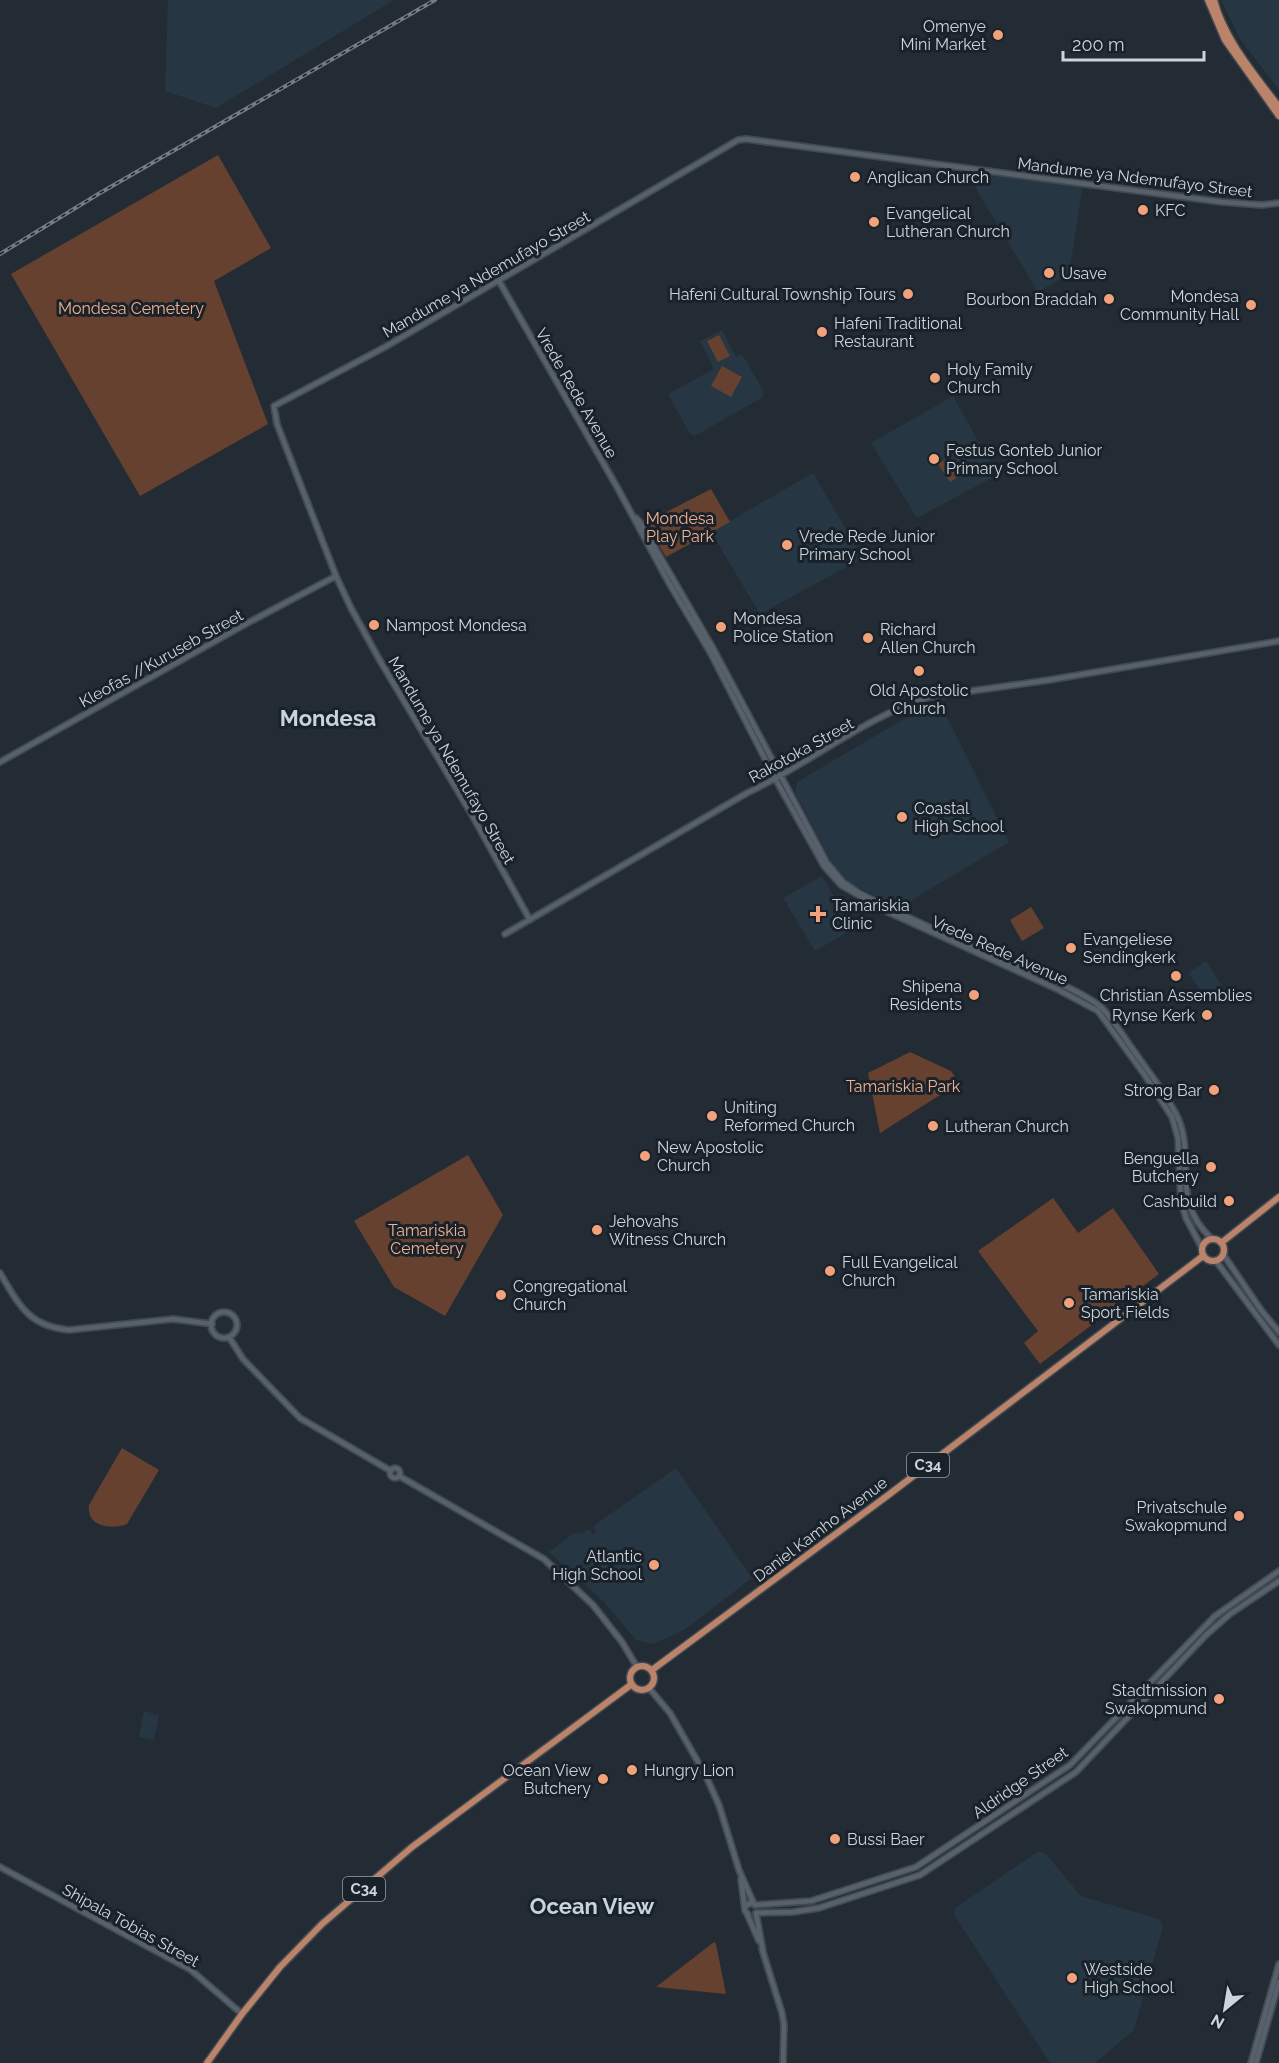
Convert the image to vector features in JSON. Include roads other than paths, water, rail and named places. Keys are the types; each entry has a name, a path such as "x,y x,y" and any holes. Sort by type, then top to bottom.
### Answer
{"main road":[{"path":"1208,0 1225,40 1279,116"},
{"path":"1214,0 1230,37 1279,107"},
{"path":"1221,1243 1279,1197"},
{"path":"1212,1239 1221,1243 1223,1254 1216,1261 1203,1257 1202,1248 1205,1242 1212,1239"},
{"name":"Daniel Kamho Avenue","path":"652,1670 1203,1257"},
{"path":"637,1666 646,1666 652,1670 655,1679 650,1688 641,1690 632,1684 631,1673 637,1666"},
{"name":"C34","path":"207,2063 242,2014 280,1967 308,1938 412,1847 632,1684"}],"street":[{"name":"Mandume ya Ndemufayo Street","path":"530,920 472,814 379,659 336,576 278,424 274,406 339,373 455,304 499,281 730,143 746,139 1222,202 1262,205 1277,202"},
{"name":"Vrede Rede Avenue","path":"499,281 715,660 824,866 841,885 888,912 1058,989 1098,1011 1172,1117 1178,1138 1181,1201 1186,1218 1202,1248"},
{"name":"Kleofas //Kuruseb Street","path":"0,762 336,576"},
{"name":"Rakotoka Street","path":"505,934 677,833 913,702 929,697 1050,680 1279,640"},
{"name":"Vrede Rede Avenue","path":"778,778 828,863 843,882 851,888 899,913 1060,985 1103,1009 1160,1086 1176,1114 1184,1141 1186,1191 1189,1206 1196,1222 1212,1239"},
{"path":"1223,1254 1261,1311 1279,1332"},
{"path":"1216,1261 1279,1345"},
{"path":"0,1272 19,1306 29,1316 55,1328 69,1330 173,1319 212,1323"},
{"path":"220,1313 229,1313 234,1316 237,1328 230,1337 216,1335 212,1323 220,1313"},
{"path":"230,1337 243,1359 300,1418 391,1471 390,1475 393,1478 399,1476 544,1559 593,1605 622,1642 637,1666"},
{"name":"Aldridge Street","path":"755,1905 811,1901 916,1867 1070,1765 1201,1630 1226,1608 1279,1571"},
{"name":"Aldridge Street","path":"756,1912 792,1912 819,1908 920,1875 1076,1772 1206,1635 1230,1614 1279,1581"},
{"path":"1248,1592 1253,1599"},
{"path":"650,1688 670,1713 706,1776 719,1805 739,1870 755,1905 763,1951"},
{"name":"Shipala Tobias Street","path":"0,1867 191,1970 242,2014"},
{"path":"739,1870 747,1914 763,1951 782,2013 783,2063"},
{"path":"745,1907 748,1904 755,1905"},
{"path":"747,1914 753,1915 756,1912"},
{"path":"1253,2063 1279,1964"},
{"path":"1253,2063 1279,1982"}],"railway":[{"path":"0,254 100,193 435,0"}],"place":[{"name":"Omenye Mini Market","path":"998,35"},
{"name":"Anglican Church","path":"855,177"},
{"name":"KFC","path":"1143,210"},
{"name":"Evangelical Lutheran Church","path":"874,222"},
{"name":"Usave","path":"1049,273"},
{"name":"Hafeni Cultural Township Tours","path":"908,294"},
{"name":"Bourbon Braddah","path":"1109,299"},
{"name":"Mondesa Community Hall","path":"1251,305"},
{"name":"Hafeni Traditional Restaurant","path":"822,332"},
{"name":"Holy Family Church","path":"935,378"},
{"name":"Festus Gonteb Junior Primary School","path":"934,459"},
{"name":"Vrede Rede Junior Primary School","path":"787,545"},
{"name":"Nampost Mondesa","path":"374,625"},
{"name":"Mondesa Police Station","path":"721,627"},
{"name":"Richard Allen Church","path":"868,638"},
{"name":"Old Apostolic Church","path":"919,671"},
{"name":"Coastal High School","path":"902,817"},
{"name":"Tamariskia Clinic","path":"818,914"},
{"name":"Evangeliese Sendingkerk","path":"1071,948"},
{"name":"Christian Assemblies","path":"1176,976"},
{"name":"Shipena Residents","path":"974,995"},
{"name":"Rynse Kerk","path":"1207,1015"},
{"name":"Strong Bar","path":"1214,1090"},
{"name":"Uniting Reformed Church","path":"712,1116"},
{"name":"Lutheran Church","path":"933,1126"},
{"name":"New Apostolic Church","path":"645,1156"},
{"name":"Benguella Butchery","path":"1211,1167"},
{"name":"Cashbuild","path":"1229,1201"},
{"name":"Jehovahs Witness Church","path":"597,1230"},
{"name":"Full Evangelical Church","path":"830,1271"},
{"name":"Congregational Church","path":"501,1295"},
{"name":"Tamariskia Sport Fields","path":"1069,1303"},
{"name":"Privatschule Swakopmund","path":"1239,1516"},
{"name":"Atlantic High School","path":"654,1565"},
{"name":"Stadtmission Swakopmund","path":"1219,1699"},
{"name":"Hungry Lion","path":"632,1770"},
{"name":"Ocean View Butchery","path":"603,1779"},
{"name":"Bussi Baer","path":"835,1839"},
{"name":"Westside High School","path":"1072,1978"}],"district":[{"name":"Mondesa","path":"328,718"},
{"name":"Ocean View","path":"592,1906"}],"park label":[{"name":"Mondesa Cemetery","path":"131,308"},
{"name":"Mondesa Play Park","path":"680,527"},
{"name":"Tamariskia Park","path":"903,1086"},
{"name":"Tamariskia Cemetery","path":"427,1239"}]}
